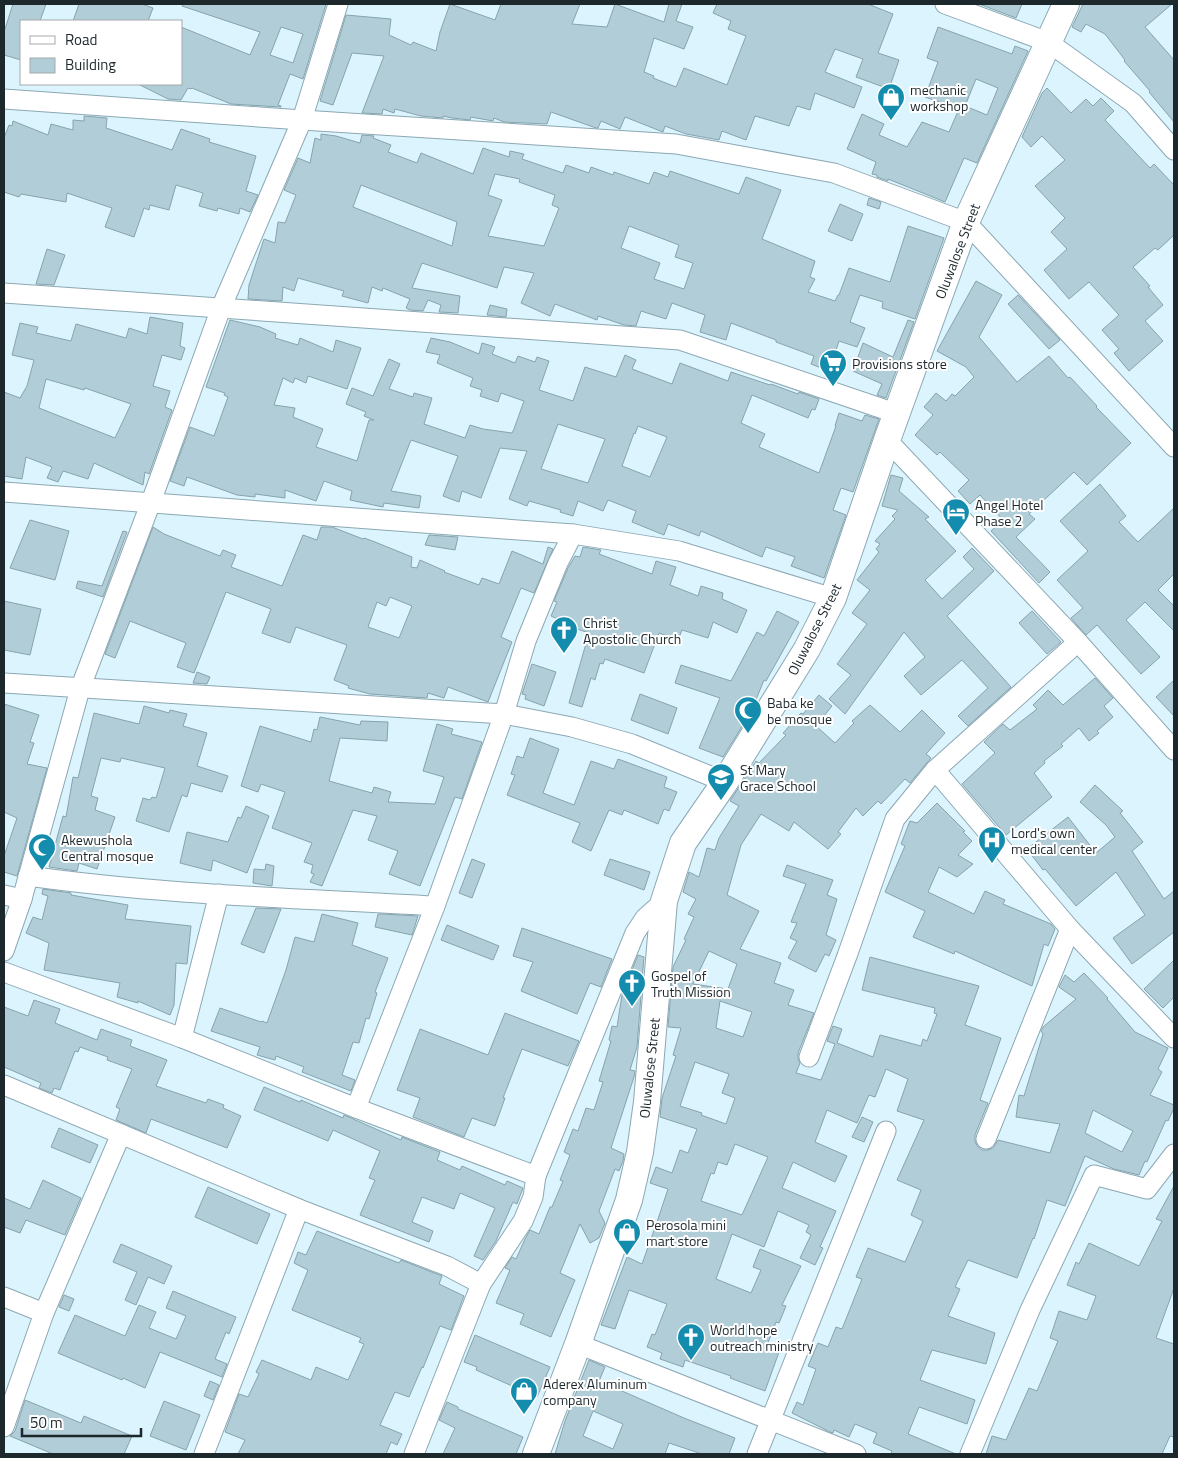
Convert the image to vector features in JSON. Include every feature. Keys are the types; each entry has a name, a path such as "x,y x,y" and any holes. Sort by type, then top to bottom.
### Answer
{"street":[{"path":"4,951 13,897 28,876 80,689 151,502 221,308 302,120 338,4"},
{"path":"945,4 1048,42 1133,103 1174,150"},
{"name":"Oluwalose Street","path":"536,1454 578,1344 629,1200 640,1152 647,1102 664,901 683,843 725,782 807,649 833,598 887,440 966,222 1066,4"},
{"path":"4,99 676,144 834,173 966,222 1174,447"},
{"path":"4,293 680,340 898,414"},
{"path":"887,440 1078,642 1174,750"},
{"path":"4,492 573,534 679,551 833,598"},
{"path":"356,1108 434,906 504,714 526,641 558,563 573,534"},
{"path":"809,1057 895,819 935,770 1078,642"},
{"path":"4,683 504,714 572,727 632,744 725,782"},
{"path":"935,770 1070,929 1174,1038"},
{"path":"28,876 78,883 218,894 434,906"},
{"path":"182,1038 218,894"},
{"path":"414,1454 481,1284 523,1221 533,1197 536,1176 635,933 645,918 664,901"},
{"path":"986,1139 1070,929"},
{"path":"4,972 182,1038 356,1108 536,1176"},
{"path":"4,1085 300,1209 447,1266 481,1284"},
{"path":"757,1454 886,1131"},
{"path":"4,1427 44,1313 121,1134"},
{"path":"970,1454 1030,1310 1094,1175 1147,1189 1174,1154"},
{"path":"204,1454 300,1209"},
{"path":"4,1297 44,1313"},
{"path":"578,1344 856,1454"}],"building":[{"path":"13,4 46,4 40,20 20,20 20,60 4,55 4,32"},
{"path":"79,4 142,4 153,8 148,20 73,20"},
{"path":"183,4 326,4 303,79 290,74 278,105 281,107 231,104 192,88 188,88 181,100 168,99 140,85 182,85 182,27 250,55 260,32 182,6","holes":["281,27 303,34 293,63 270,55"]},
{"path":"450,4 495,20 501,4 580,4 572,24 607,27 615,4 664,22 669,4 682,4 676,21 693,27 684,49 654,38 644,72 654,76 653,78 676,87 684,68 727,85 746,36 728,29 731,21 713,13 717,4 868,4 893,14 878,53 899,60 889,89 856,77 863,59 835,49 825,72 862,87 854,108 815,93 810,110 797,106 789,126 755,116 746,140 722,131 719,140 686,134 665,126 663,132 625,117 620,129 601,121 598,128 596,128 551,112 547,124 504,122 494,118 493,121 471,117 470,120 443,116 443,118 421,116 395,109 394,113 383,109 382,114 362,113 384,56 352,53 333,105 320,101 346,15 391,19 389,35 411,45 413,42 436,51 440,32"},
{"path":"979,4 1022,4 1016,18"},
{"path":"1083,4 1172,4 1145,27 1174,60 1174,122 1124,61 1105,34 1086,24 1081,32 1072,27"},
{"path":"938,27 1012,54 1015,46 1028,51 977,163 964,158 945,202 888,179 888,181 877,177 877,175 872,174 876,162 847,149 862,114 884,124 879,135 907,147 922,122 949,132 959,109 925,97 938,62 927,58","holes":["976,79 998,88 987,115 965,106"]},
{"path":"1047,88 1071,113 1086,99 1093,106 1101,98 1114,111 1105,120 1150,168 1154,164 1174,185 1174,235 1158,250 1155,248 1133,267 1150,286 1148,287 1163,305 1145,321 1163,341 1129,371 1114,353 1119,349 1102,330 1119,315 1089,282 1069,299 1044,270 1067,249 1051,232 1065,218 1035,186 1065,160 1042,136 1031,147 1022,137 1042,93"},
{"path":"84,116 107,118 106,128 172,150 181,129 210,139 209,142 256,156 246,191 258,195 250,212 240,208 239,214 218,208 217,211 199,206 203,193 176,185 169,210 150,205 149,210 144,208 134,237 105,227 112,208 67,193 66,202 21,194 19,197 4,192 4,138 9,125 12,126 13,121 48,135 51,124 73,130 73,120 84,121"},
{"path":"321,134 360,143 362,135 374,136 373,138 391,145 388,152 417,163 421,153 473,174 483,148 509,157 510,151 524,154 522,159 563,173 566,165 589,173 591,167 613,175 614,172 649,184 654,172 668,177 670,171 739,194 746,177 781,190 762,239 815,261 810,277 815,279 808,292 835,301 849,268 890,282 908,226 944,238 915,319 882,308 883,302 860,295 850,322 865,328 857,347 839,341 829,371 811,364 814,356 731,323 726,340 700,332 705,315 672,303 666,319 641,311 636,326 624,325 598,316 597,320 555,304 550,316 521,303 534,273 504,267 497,288 422,263 412,288 460,296 458,313 439,312 441,305 428,300 423,311 410,310 406,308 410,299 383,288 382,291 372,287 368,303 342,296 344,291 298,278 294,291 283,287 282,301 248,299 249,285 264,239 275,243 278,222 285,223 296,195 284,190 298,158 310,163 315,138 321,140","holes":["495,174 520,179 519,182 555,195 552,205 559,208 544,246 488,236 502,200 488,195","361,185 457,222 452,246 353,207","629,226 679,245 675,257 693,263 684,289 654,279 660,263 621,248"]},
{"path":"869,198 881,202 879,209 867,205"},
{"path":"840,204 863,214 852,241 828,231"},
{"path":"47,249 65,255 54,285 36,284"},
{"path":"976,281 1002,295 979,337 1017,382 1049,356 1131,443 1087,485 1074,472 1029,514 1035,519 1016,537 1050,572 1039,583 991,531 1003,520 980,495 970,504 958,491 969,480 940,452 937,455 915,435 933,415 924,407 936,393 946,401 952,394 955,396 974,377 966,367 937,351"},
{"path":"1018,295 1060,340 1049,349 1008,304"},
{"path":"490,305 507,309 506,317 487,315"},
{"path":"150,317 183,323 180,346 185,348 181,360 162,355 153,386 170,391 165,407 172,410 149,474 145,472 143,485 94,463 88,479 63,471 58,482 47,478 52,467 26,457 22,479 4,476 4,392 20,398 27,386 34,360 12,355 20,323 38,327 36,333 71,341 76,324 126,338 129,328 147,334","holes":["46,379 84,390 85,388 131,404 115,438 39,408"]},
{"path":"230,320 260,327 276,334 275,338 298,345 300,338 333,352 336,340 361,348 347,389 308,376 306,383 295,378 293,383 283,378 274,405 295,408 293,417 323,429 316,447 357,461 369,420 374,420 364,416 366,412 346,404 352,388 373,396 389,359 400,364 389,389 413,397 414,393 432,398 424,424 465,438 470,425 512,433 524,401 501,393 498,402 480,396 482,390 470,386 473,378 437,363 440,355 426,352 431,338 450,342 479,354 482,343 495,347 492,354 515,363 518,356 535,362 537,357 549,361 539,390 573,401 585,367 616,377 625,355 636,360 632,369 672,384 680,363 728,381 731,372 798,394 799,392 819,399 815,410 812,409 808,418 752,395 741,423 765,434 759,447 819,473 839,413 862,421 865,415 879,419 853,492 841,488 833,510 846,515 824,578 791,566 795,557 766,547 762,557 701,531 699,536 668,524 664,535 632,522 636,511 608,500 603,511 578,501 573,516 560,512 561,510 529,501 527,506 509,499 527,451 500,448 481,498 462,491 459,502 443,496 458,456 411,440 391,491 421,496 419,508 384,503 383,507 350,500 352,491 324,481 316,501 285,490 285,498 255,494 255,497 237,495 187,477 184,486 170,481 190,427 214,436 228,397 224,395 225,393 206,387","holes":["558,424 605,439 588,483 541,469","638,426 667,437 650,477 622,466"]},
{"path":"908,320 914,322 886,398 877,395 882,384 853,371 863,343 893,357"},
{"path":"891,475 903,478 899,491 929,517 925,519 956,551 925,580 942,599 974,569 963,557 972,548 994,571 947,616 1011,687 968,726 958,716 988,688 962,660 921,695 904,676 925,657 904,632 845,714 829,699 851,675 837,664 867,624 852,613 870,590 857,580 879,552 876,549 880,544 875,541 895,519 892,516 898,510 882,506"},
{"path":"1100,484 1126,516 1119,522 1138,542 1174,508 1174,574 1158,590 1174,606 1174,631 1145,602 1126,620 1160,657 1141,674 1097,625 1086,635 1071,618 1083,608 1057,580 1088,551 1060,521"},
{"path":"30,520 69,531 55,580 10,568"},
{"path":"153,527 164,534 220,556 223,550 236,555 231,567 282,586 303,535 317,540 321,527 332,527 412,557 411,567 417,568 420,560 444,572 479,585 482,578 499,584 512,551 543,564 548,547 553,549 534,593 521,588 501,637 512,642 488,702 448,687 444,698 428,693 427,698 370,694 348,688 349,686 334,680 347,645 296,627 290,643 262,633 271,609 226,592 194,673 177,667 186,643 130,621 115,658 105,654","holes":["390,597 412,606 399,638 368,627 377,602 386,606"]},
{"path":"123,531 127,532 103,597 76,588 78,581 102,586"},
{"path":"429,535 458,537 455,550 425,545"},
{"path":"583,547 601,550 599,554 652,574 656,561 676,567 670,585 698,596 701,586 723,593 722,599 747,610 737,633 713,622 708,638 682,630 678,640 659,633 644,673 605,659 603,664 600,663 595,680 591,678 582,707 569,703 589,633 574,628 574,626 551,616 557,602 554,601 568,568 575,556 580,557"},
{"path":"4,601 41,609 30,655 4,650"},
{"path":"777,611 799,622 766,681 764,680 751,712 723,757 699,748 720,698 675,683 681,665 731,681 757,632 764,636"},
{"path":"1032,611 1061,642 1047,654 1019,623"},
{"path":"532,664 556,672 544,706 525,699 526,695 522,694"},
{"path":"197,672 210,677 207,684 193,683"},
{"path":"1095,678 1113,698 1104,706 1113,717 1089,741 1079,728 1061,744 1063,746 1044,761 1045,763 1034,773 1052,797 1006,835 962,784 995,753 984,742 1003,724 1010,730 1037,709 1033,705 1048,690 1063,705"},
{"path":"1174,680 1174,716 1156,697"},
{"path":"640,694 677,708 668,734 631,720"},
{"path":"819,695 832,706 816,726 835,743 854,723 852,721 870,705 900,732 922,710 945,733 926,754 931,758 910,783 905,779 881,804 878,801 863,816 856,808 838,832 841,834 828,849 794,822 789,831 761,814 741,845 727,895 759,911 740,949 781,963 774,983 794,990 788,1005 814,1013 798,1053 800,1063 796,1073 821,1080 835,1044 827,1041 833,1026 842,1029 837,1043 873,1057 880,1035 921,1046 923,1039 927,1041 937,1014 934,1013 935,1008 862,990 870,957 979,986 965,1025 1001,1038 980,1100 988,1103 975,1135 977,1146 982,1150 993,1148 998,1140 1050,1153 1060,1124 1016,1117 1019,1095 1024,1096 1043,1034 1041,1031 1043,1027 1076,999 1059,987 1065,975 1074,982 1084,973 1108,998 1135,1032 1168,1048 1158,1069 1162,1072 1150,1095 1174,1105 1174,1108 1168,1121 1166,1120 1139,1175 1114,1169 1085,1156 1065,1206 1047,1200 1034,1239 1017,1278 968,1260 955,1287 960,1289 948,1316 995,1333 986,1364 932,1350 920,1380 975,1400 967,1424 919,1407 908,1434 956,1454 891,1454 892,1451 873,1443 877,1433 855,1424 849,1437 834,1430 833,1433 830,1432 792,1413 797,1402 803,1405 816,1369 808,1366 818,1343 828,1347 836,1327 842,1329 862,1279 856,1277 868,1248 905,1262 923,1221 911,1215 921,1190 897,1180 924,1120 897,1111 908,1079 886,1069 875,1097 869,1095 857,1123 827,1110 815,1142 847,1156 835,1182 793,1162 782,1188 836,1211 820,1247 823,1248 815,1265 800,1258 811,1235 806,1232 809,1225 778,1211 764,1247 732,1234 716,1279 751,1293 761,1270 753,1267 760,1249 801,1266 782,1305 786,1306 779,1323 776,1322 766,1348 779,1352 765,1391 730,1378 731,1376 685,1360 683,1367 660,1359 662,1353 647,1347 652,1334 655,1335 667,1304 629,1290 615,1329 601,1325 627,1257 642,1264 657,1222 668,1189 650,1183 656,1167 672,1173 680,1150 688,1153 697,1129 660,1117 662,1098 676,1056 673,1055 681,1028 668,1027 673,967 686,940 684,939 694,917 688,914 696,899 683,892 689,872 699,877 707,848 715,850 719,838 739,806 730,801 756,761 759,763 786,735 783,733 801,713 803,714","holes":["709,951 737,964 728,989 693,984","720,1001 752,1012 743,1037 716,1028","695,1062 729,1074 722,1093 735,1098 726,1124 680,1106","1093,1110 1133,1131 1122,1152 1085,1133","735,1144 768,1157 742,1215 701,1201 711,1173 714,1174 718,1162 727,1165"]},
{"path":"4,704 39,715 30,742 34,743 27,764 47,768 17,876 4,872 4,856 17,818 4,812"},
{"path":"144,706 169,713 170,710 187,714 183,726 207,733 197,766 228,776 222,792 191,783 187,797 182,795 169,832 136,821 143,798 150,800 152,797 156,798 165,768 121,758 120,762 101,758 91,796 98,798 95,810 115,817 97,869 79,863 77,871 49,867 63,816 66,817 73,777 78,778 94,713 139,724"},
{"path":"320,717 360,725 361,721 388,722 387,741 340,738 329,781 372,793 374,787 391,792 388,802 435,804 444,777 423,771 437,724 453,729 451,734 482,742 462,799 455,797 420,886 389,874 398,851 368,840 377,816 353,810 322,886 310,882 314,874 311,873 313,865 304,862 312,843 272,828 285,792 261,784 258,792 241,786 260,726 311,742 314,729 317,730"},
{"path":"530,738 559,749 543,793 574,805 591,761 614,769 618,759 667,777 664,787 677,792 669,811 664,809 658,824 624,810 622,815 609,810 591,851 572,842 580,823 507,795 515,775 511,774 517,756 523,758"},
{"path":"1095,785 1123,811 1120,813 1143,842 1132,851 1164,899 1174,891 1174,932 1132,964 1113,938 1145,915 1116,872 1076,906 1045,869 1043,870 1027,849 1068,817 1096,853 1115,837 1106,825 1080,802"},
{"path":"937,803 965,831 963,832 972,841 958,855 973,864 957,877 939,867 928,892 974,914 985,891 1005,900 1003,904 1051,924 1055,929 1048,946 1044,944 1032,986 955,951 954,954 913,937 925,911 885,892 905,846 901,844 910,821 917,823"},
{"path":"246,806 269,816 247,873 213,860 211,871 180,863 187,832 228,842 238,817 241,818"},
{"path":"472,859 485,864 472,898 459,893"},
{"path":"610,859 650,872 644,890 604,875"},
{"path":"266,864 274,866 272,886 253,883 254,869 265,870"},
{"path":"787,865 833,880 827,895 837,899 826,935 836,940 829,956 825,954 816,972 788,958 797,941 790,938 797,923 791,922 806,884 783,876"},
{"path":"43,889 128,905 125,919 191,926 187,964 176,963 174,1005 170,1015 138,1001 138,1003 117,997 120,983 44,970 49,943 26,933 33,917 42,920 48,896 42,894"},
{"path":"256,908 281,909 264,953 241,944"},
{"path":"322,914 358,923 352,945 388,958 375,992 377,993 369,1019 366,1018 359,1043 353,1042 342,1075 355,1080 351,1091 302,1072 304,1067 276,1056 275,1060 257,1055 260,1047 211,1031 220,1008 267,1023 286,970 295,937 314,942"},
{"path":"378,914 418,916 412,935 375,927"},
{"path":"447,925 499,946 493,960 441,940"},
{"path":"522,928 612,959 601,987 590,983 577,1014 521,991 533,962 513,956"},
{"path":"638,955 644,957 642,980 638,994 641,995 637,1047 630,1070 635,1071 611,1148 624,1154 623,1161 619,1171 615,1169 599,1211 605,1223 599,1238 590,1243 580,1224 560,1273 575,1280 551,1337 520,1324 524,1314 496,1303 510,1270 505,1268 512,1257 516,1259 530,1230 539,1234 550,1207 552,1207 563,1181 560,1180 570,1155 564,1152 573,1129 578,1131 586,1108 594,1110 603,1082 599,1081 611,1041 609,1040 612,1026 617,1027 622,995"},
{"path":"1174,960 1174,997 1163,1008 1144,989"},
{"path":"34,1000 60,1009 55,1023 97,1040 101,1029 132,1040 130,1046 167,1060 156,1086 206,1103 208,1099 224,1105 223,1108 241,1116 227,1148 151,1119 146,1133 116,1120 120,1109 116,1107 132,1069 107,1060 108,1057 80,1047 78,1052 75,1051 60,1090 54,1088 52,1093 39,1088 41,1083 4,1067 4,1007 28,1016"},
{"path":"505,1013 579,1041 568,1066 522,1049 503,1098 505,1098 495,1126 472,1118 464,1137 413,1117 420,1098 397,1090 420,1029 488,1055"},
{"path":"264,1087 343,1118 344,1115 401,1140 402,1137 440,1152 437,1160 460,1170 462,1166 505,1185 507,1181 523,1188 517,1204 513,1202 496,1241 483,1260 474,1256 495,1208 460,1193 454,1209 422,1197 412,1222 433,1231 429,1242 360,1215 375,1180 369,1178 380,1151 333,1130 328,1141 254,1110"},
{"path":"862,1117 873,1122 864,1142 852,1137"},
{"path":"59,1128 98,1145 90,1163 51,1147"},
{"path":"43,1180 81,1198 65,1235 26,1220 20,1233 4,1227 4,1198 30,1209"},
{"path":"1174,1186 1174,1288 1156,1338 1174,1344 1174,1437 1170,1436 1162,1454 986,1454 992,1436 1006,1440 1029,1388 1037,1391 1058,1341 1050,1338 1059,1311 1087,1320 1096,1296 1067,1285 1076,1262 1079,1264 1089,1243 1139,1266 1162,1221 1156,1219"},
{"path":"208,1187 270,1214 257,1244 195,1217"},
{"path":"317,1231 399,1263 401,1260 442,1276 439,1284 464,1296 451,1330 440,1326 409,1397 395,1392 380,1425 402,1434 397,1445 391,1442 386,1454 238,1454 245,1440 225,1432 239,1394 248,1397 259,1374 256,1372 262,1360 311,1380 316,1367 348,1380 364,1344 359,1342 361,1338 292,1310 308,1270 294,1263 298,1252 306,1255"},
{"path":"121,1244 172,1266 164,1284 148,1277 136,1305 125,1300 137,1272 113,1262"},
{"path":"173,1291 236,1317 229,1334 226,1332 215,1359 227,1364 222,1377 160,1352 145,1388 58,1353 75,1315 125,1336 139,1305 156,1312 149,1328 176,1339 186,1316 166,1308"},
{"path":"64,1295 74,1299 69,1311 59,1307"},
{"path":"475,1335 550,1367 537,1397 476,1370 477,1367 464,1362"},
{"path":"589,1360 605,1367 599,1381 735,1438 729,1454 702,1454 669,1443 665,1454 555,1454 565,1421","holes":["593,1411 623,1424 613,1449 583,1436"]},
{"path":"210,1381 219,1385 213,1400 204,1396"},
{"path":"25,1400 81,1423 84,1416 132,1436 124,1454 53,1454 10,1436 15,1431"},
{"path":"164,1401 200,1415 186,1450 150,1436"},
{"path":"447,1402 458,1407 458,1409 523,1437 516,1454 443,1454 455,1428 439,1420"}],"place":[{"name":"mechanic workshop","path":"891,121"},
{"name":"Provisions store","path":"833,387"},
{"name":"Angel Hotel Phase 2","path":"956,536"},
{"name":"Christ Apostolic Church","path":"564,654"},
{"name":"Baba ke be mosque","path":"748,734"},
{"name":"St Mary Grace School","path":"721,801"},
{"name":"Lord's own medical center","path":"992,864"},
{"name":"Akewushola Central mosque","path":"42,871"},
{"name":"Gospel of Truth Mission","path":"632,1007"},
{"name":"Perosola mini mart store","path":"627,1256"},
{"name":"World hope outreach ministry","path":"691,1361"},
{"name":"Aderex Aluminum company","path":"524,1415"}]}
